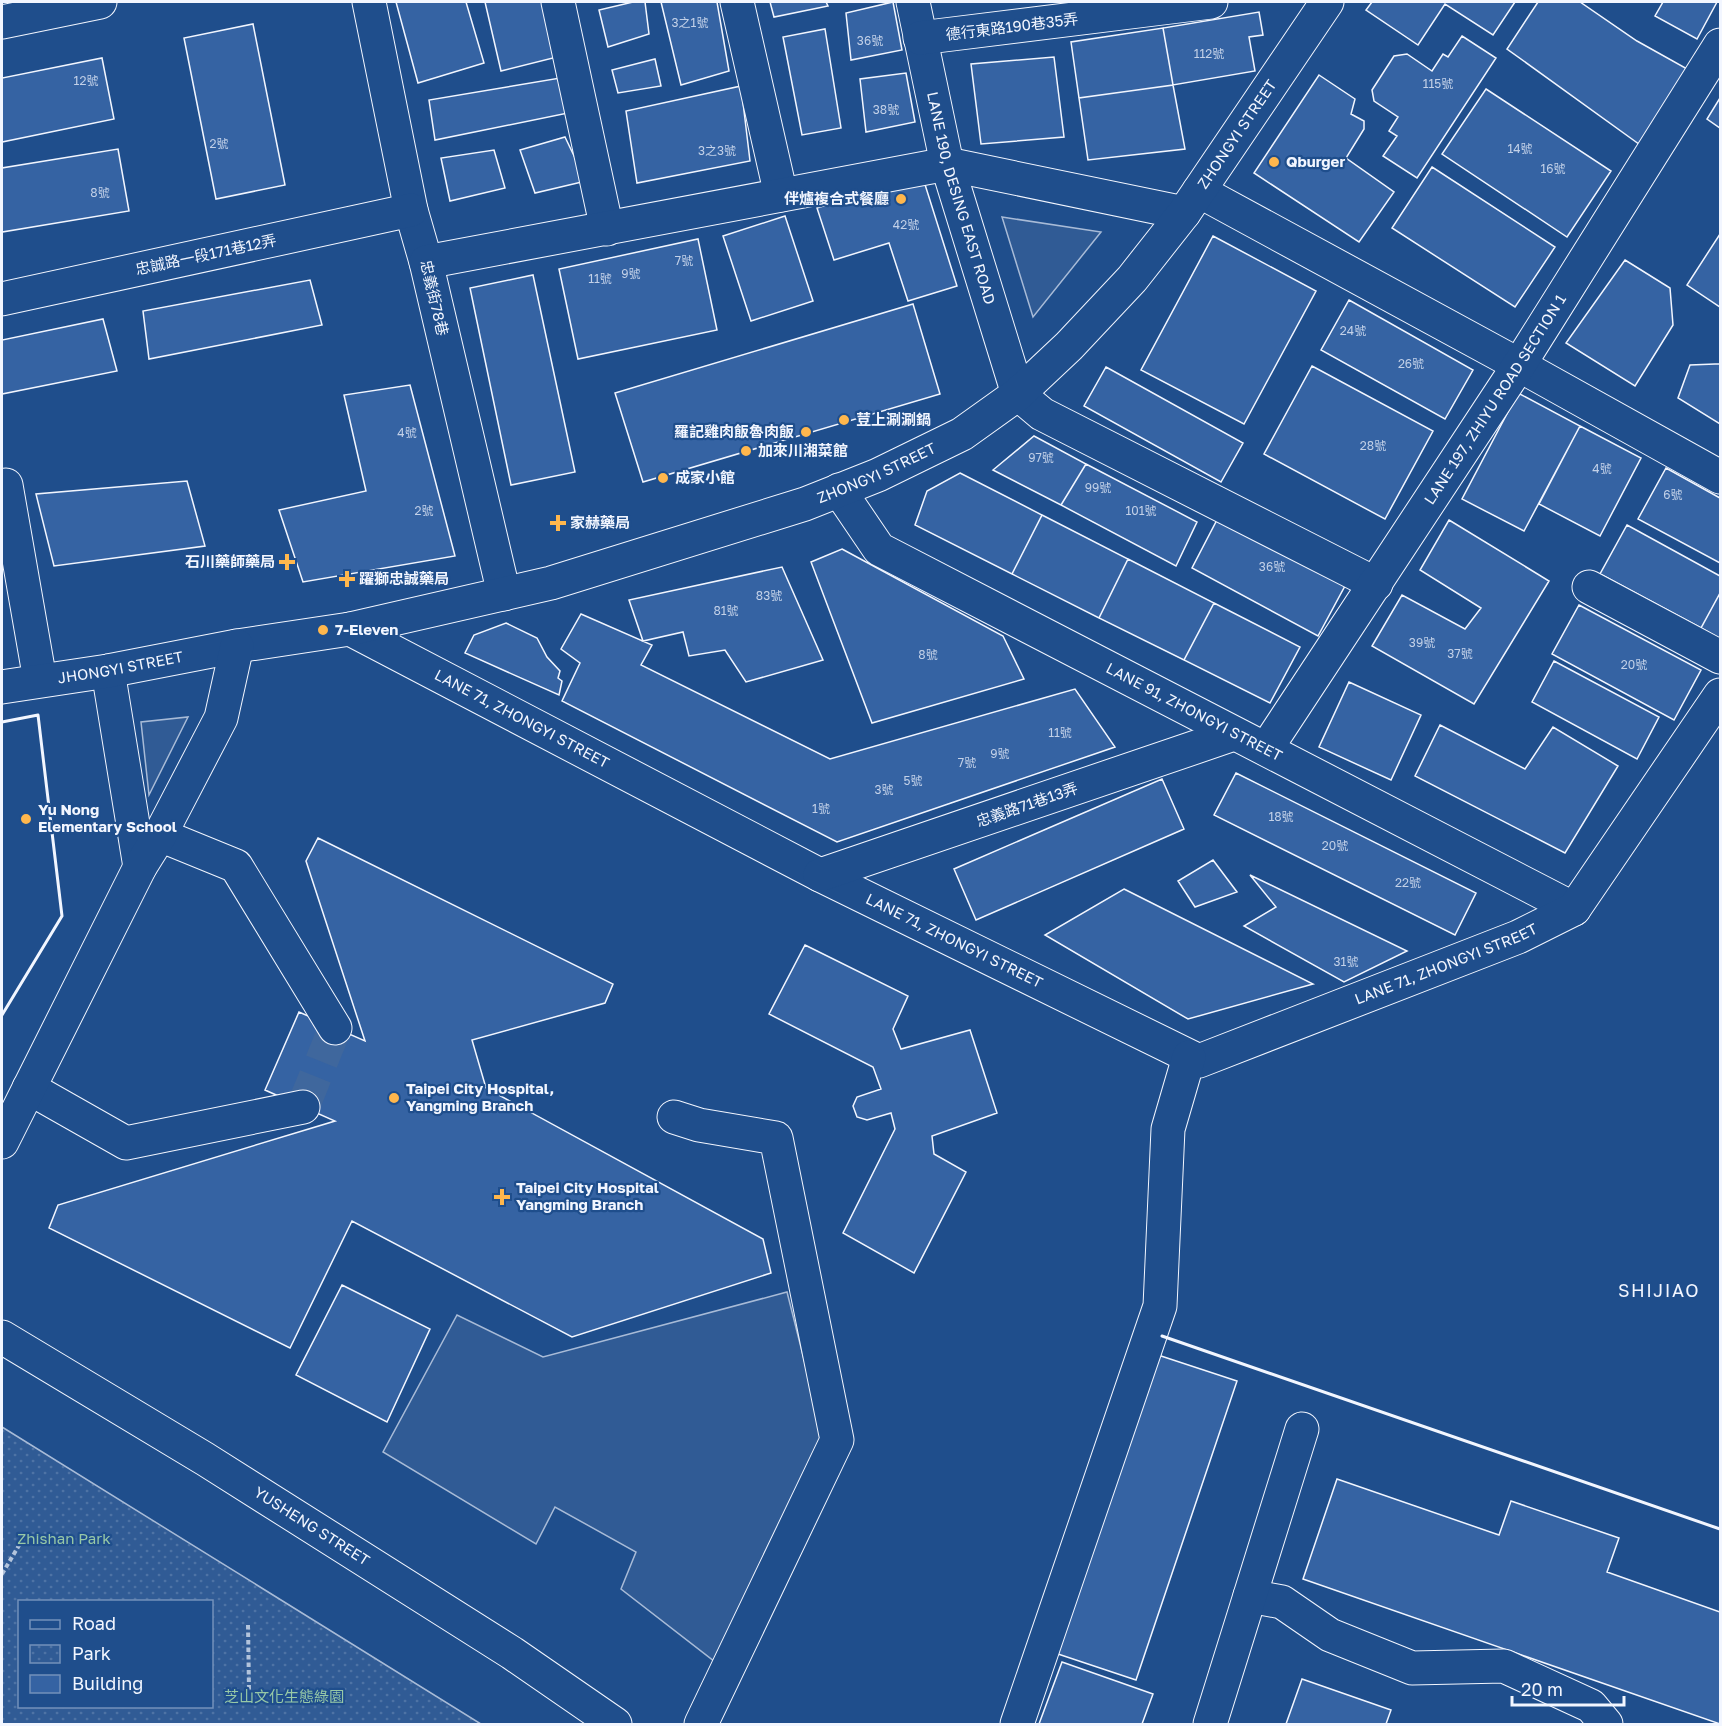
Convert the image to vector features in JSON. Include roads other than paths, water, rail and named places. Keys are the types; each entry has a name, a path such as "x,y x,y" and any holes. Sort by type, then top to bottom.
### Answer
{"street":[{"path":"2,22 100,2"},
{"name":"忠義街78巷","path":"369,2 411,210 426,262 504,594"},
{"path":"558,2 607,229"},
{"path":"737,2 781,195"},
{"name":"LANE 190, DESING EAST ROAD","path":"913,2 947,164 1018,394"},
{"name":"德行東路190巷35弄","path":"920,39 1211,2"},
{"name":"ZHONGYI STREET","path":"237,646 350,629 552,583 805,504 878,475 962,434 1018,394 1069,346 1132,279 1192,202 1327,2"},
{"name":"LANE 197, ZHIYU ROAD SECTION 1","path":"1266,749 1519,365 1720,45"},
{"path":"426,262 947,164 1192,202 1519,365 1720,477"},
{"name":"忠誠路一段171巷12弄","path":"2,299 411,210"},
{"path":"1018,394 1042,414 1376,584"},
{"path":"6,485 40,680"},
{"name":"LANE 91, ZHONGYI STREET","path":"839,490 879,549 1574,909"},
{"path":"1589,587 1720,657"},
{"name":"LANE 71, ZHONGYI STREET","path":"350,629 820,875 1199,1061 1518,937 1574,909"},
{"path":"2,1142 140,867 160,835 221,718 237,646"},
{"name":"JHONGYI STREET","path":"2,687 237,646"},
{"path":"108,670 140,867"},
{"path":"1574,909 1720,695"},
{"name":"忠義路71巷13弄","path":"820,875 1234,734"},
{"path":"160,835 236,866 335,1028"},
{"path":"1017,1725 1160,1306 1168,1129 1189,1057"},
{"path":"29,1088 126,1143 303,1107"},
{"path":"674,1117 699,1125 776,1138 837,1440 701,1725"},
{"name":"YUSHENG STREET","path":"2,1337 205,1459 512,1653 615,1725"},
{"path":"1210,1725 1302,1429"},
{"path":"1250,1596 1282,1602 1330,1635 1412,1668 1504,1665 1591,1706 1606,1725"}],"tunnel":[{"path":"303,1107 335,1028"}],"place":[{"name":"Qburger","path":"1274,162"},
{"name":"伴爐複合式餐廳","path":"901,199"},
{"name":"荳上涮涮鍋","path":"844,420"},
{"name":"羅記雞肉飯魯肉飯","path":"806,432"},
{"name":"加來川湘菜館","path":"746,451"},
{"name":"成家小館","path":"663,478"},
{"name":"家赫藥局","path":"558,523"},
{"name":"石川藥師藥局","path":"287,562"},
{"name":"躍獅忠誠藥局","path":"347,579"},
{"name":"7-Eleven","path":"323,630"},
{"name":"Yu Nong Elementary School","path":"26,819"},
{"name":"Taipei City Hospital, Yangming Branch","path":"394,1098"},
{"name":"Taipei City Hospital Yangming Branch","path":"502,1197"}],"district":[{"name":"SHIJIAO","path":"1659,1291"}],"park label":[{"name":"Zhishan Park","path":"64,1539"},
{"name":"芝山文化生態綠園","path":"284,1697"}]}
